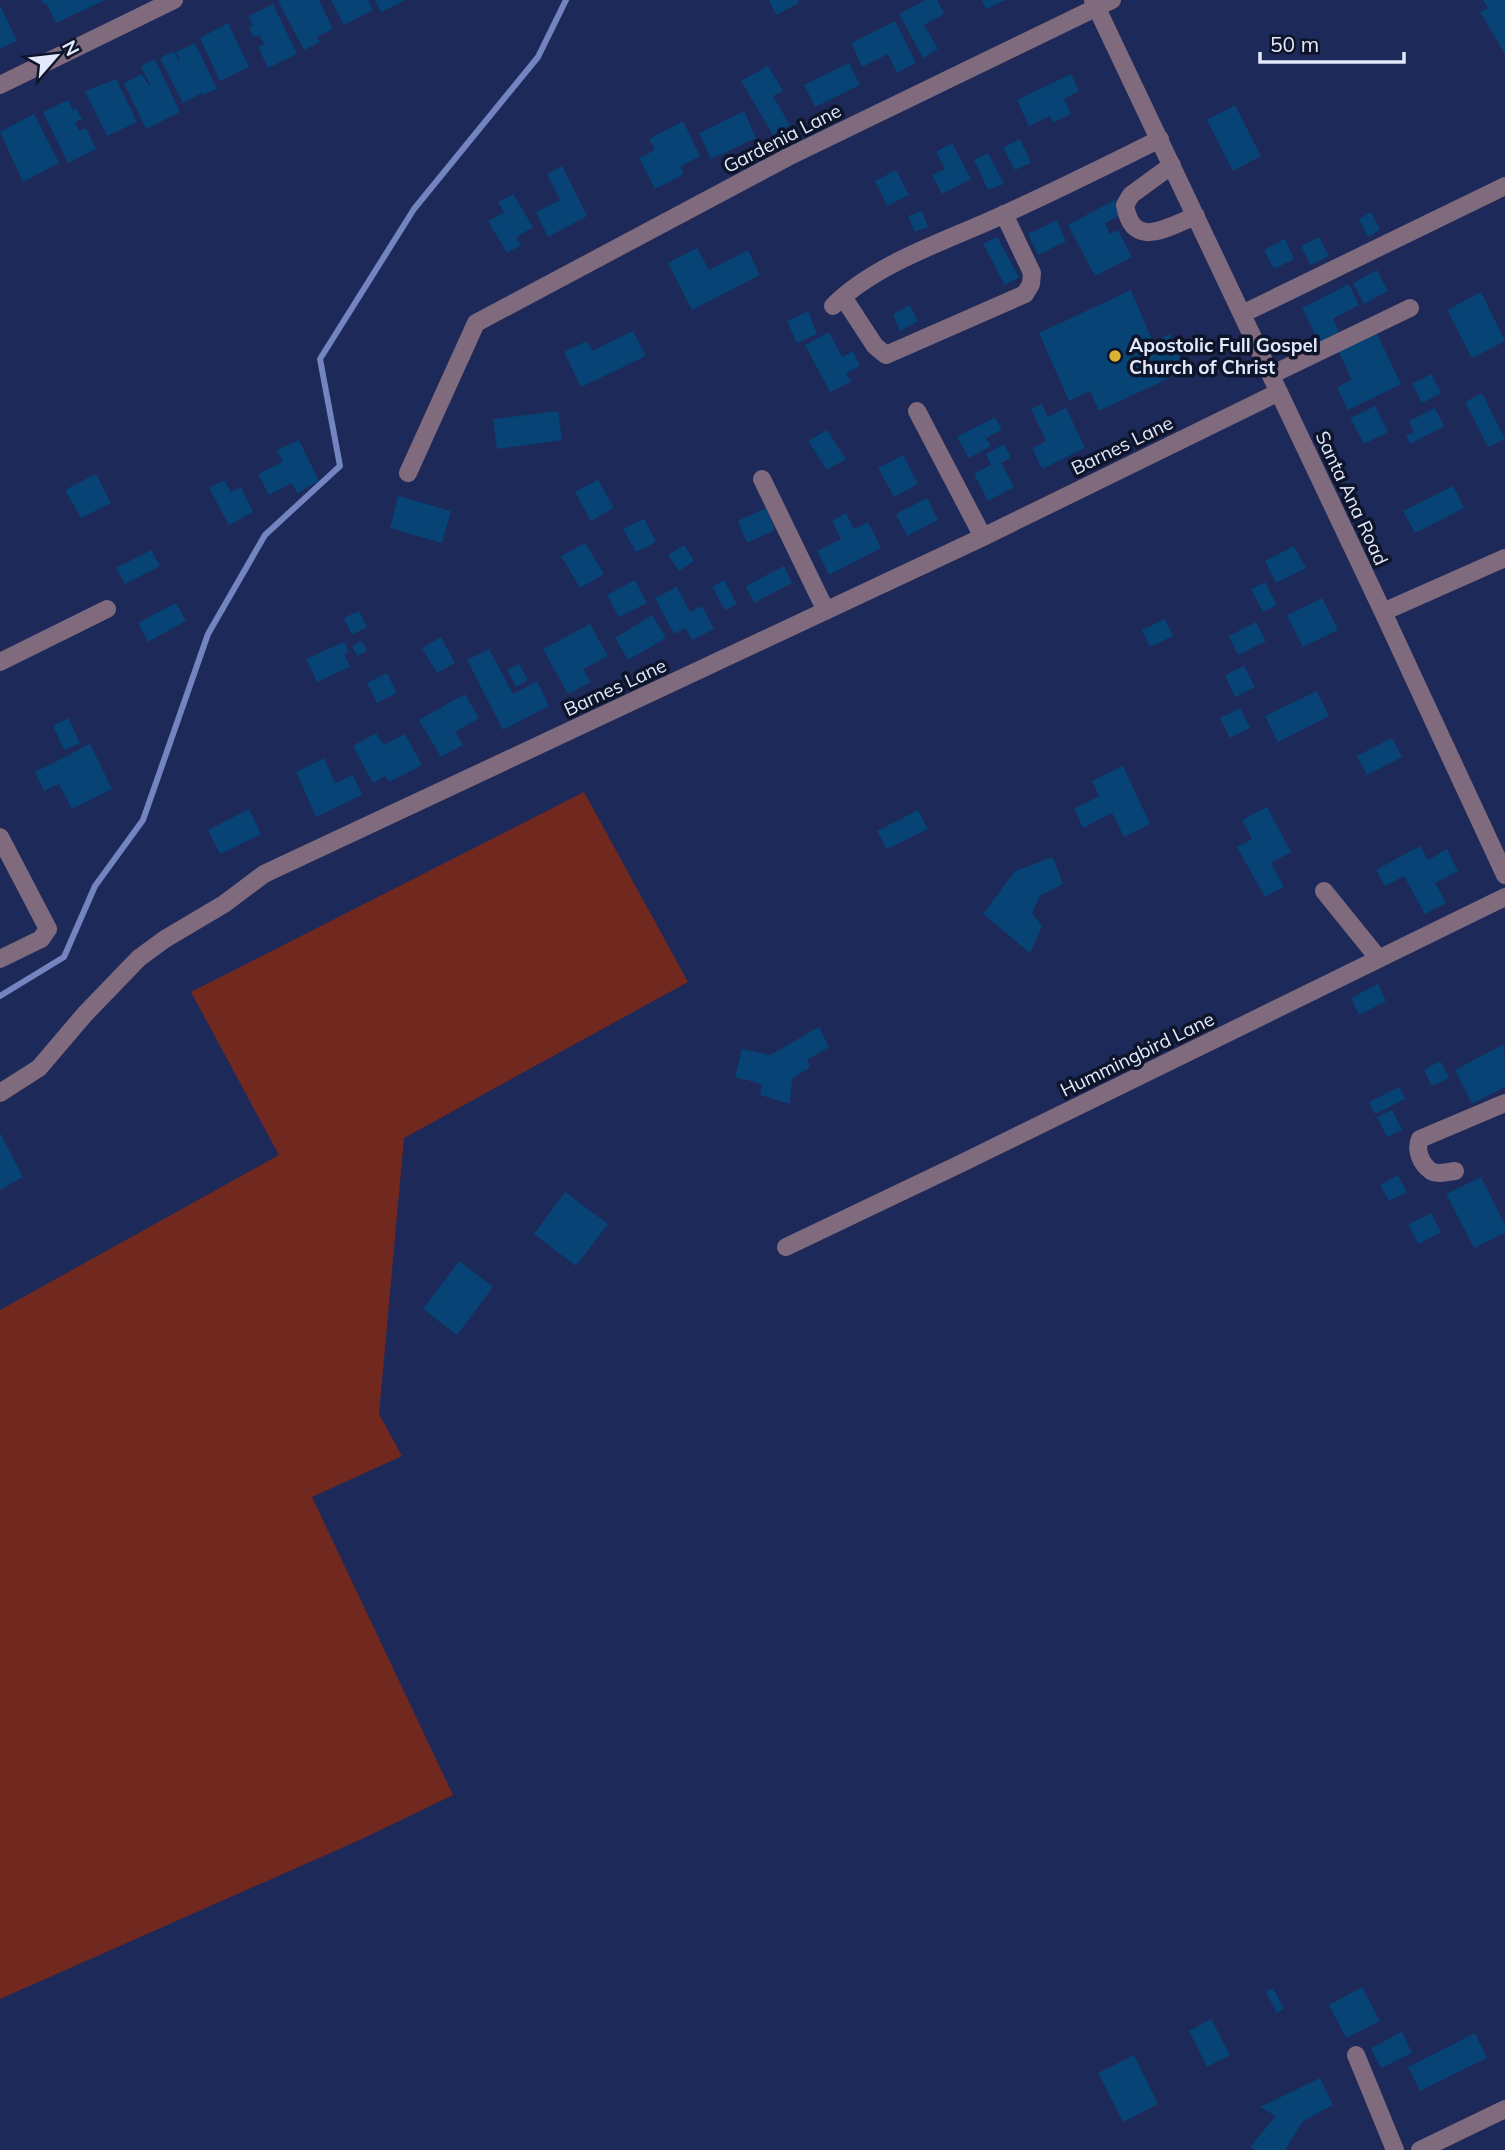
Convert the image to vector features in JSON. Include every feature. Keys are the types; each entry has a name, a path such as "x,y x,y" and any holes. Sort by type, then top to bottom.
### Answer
{"street":[{"path":"0,85 146,6 174,0"},
{"name":"Santa Ana Road","path":"1100,2 1160,139 1505,875"},
{"name":"Gardenia Lane","path":"408,473 476,323 788,157 1100,2"},
{"path":"1004,214 1032,273 1031,284 1025,294 886,355 875,346 838,302 895,264 1160,139"},
{"path":"1172,164 1131,195 1125,205 1126,213 1138,230 1149,233 1196,216"},
{"path":"1242,314 1505,186"},
{"path":"1271,375 1410,308"},
{"name":"Barnes Lane","path":"0,1093 39,1068 85,1014 139,958 224,904 264,874 983,537 1279,392"},
{"path":"917,411 983,537"},
{"path":"762,479 826,611"},
{"path":"1383,612 1505,558"},
{"path":"0,662 107,609"},
{"path":"0,837 48,929 41,939 0,959"},
{"path":"1324,891 1379,959"},
{"name":"Hummingbird Lane","path":"786,1247 1505,897"},
{"path":"1455,1171 1432,1171 1418,1152 1420,1139 1505,1103"},
{"path":"1356,2055 1395,2150"},
{"path":"1420,2150 1505,2109"}],"shaded area":[{"path":"584,792 688,982 404,1138 379,1414 402,1456 312,1497 453,1795 364,1838 0,1999 0,1310 279,1155 191,992"}],"building":[{"path":"42,0 105,0 56,23"},
{"path":"319,0 333,29 317,37 320,42 304,50 278,1"},
{"path":"331,0 368,0 373,10 344,25"},
{"path":"375,0 406,0 381,12"},
{"path":"769,0 798,0 799,3 776,15"},
{"path":"925,0 937,0 944,14 924,25 938,49 923,58 899,14"},
{"path":"982,0 1006,0 986,9"},
{"path":"1483,0 1505,0 1505,54 1480,12 1488,8"},
{"path":"273,4 297,54 268,68 258,47 264,44 259,35 253,37 249,27 253,26 248,16"},
{"path":"0,5 17,41 0,49"},
{"path":"895,21 916,63 897,73 888,54 862,67 851,43"},
{"path":"228,23 249,67 220,81 200,38"},
{"path":"195,43 217,89 183,103 160,58 174,51 180,61 176,52"},
{"path":"155,59 180,112 146,129 124,83 142,74 149,86 141,66"},
{"path":"849,63 860,85 815,107 804,85"},
{"path":"768,66 783,91 773,96 790,125 773,135 741,81"},
{"path":"1071,74 1079,91 1064,99 1071,114 1053,123 1050,116 1029,126 1017,100"},
{"path":"116,79 137,122 107,136 85,91"},
{"path":"68,100 82,119 75,122 79,131 86,128 96,149 68,163 43,112"},
{"path":"1235,105 1261,156 1233,171 1207,120"},
{"path":"744,111 756,138 711,159 699,133"},
{"path":"34,114 59,163 23,182 0,132"},
{"path":"683,121 700,156 680,167 684,174 655,189 639,158 655,150 649,139"},
{"path":"1020,139 1031,163 1015,170 1003,148"},
{"path":"952,143 971,179 942,194 932,175 945,169 936,152"},
{"path":"988,153 1004,184 988,190 974,160"},
{"path":"562,166 587,216 548,237 536,212 560,200 547,174"},
{"path":"896,170 909,195 887,206 875,181"},
{"path":"513,194 533,227 516,237 521,245 507,253 488,221 504,212 498,202"},
{"path":"1114,200 1122,214 1105,223 1110,234 1118,230 1132,257 1095,276 1068,225"},
{"path":"922,211 928,227 915,232 908,216"},
{"path":"1371,212 1380,230 1368,237 1359,219"},
{"path":"1056,220 1066,241 1038,255 1028,234"},
{"path":"997,237 1019,277 1005,285 983,244"},
{"path":"1319,237 1329,256 1311,265 1301,246"},
{"path":"1285,239 1294,259 1274,269 1264,250"},
{"path":"697,248 709,270 748,250 760,275 692,310 668,263"},
{"path":"1377,270 1388,291 1364,304 1353,283"},
{"path":"1349,284 1359,305 1333,319 1339,332 1319,342 1302,308"},
{"name":"Apostolic Full Gospel Church of Christ","path":"1131,290 1153,342 1170,334 1186,370 1099,411 1090,391 1069,401 1039,333"},
{"path":"1481,292 1505,341 1472,358 1447,310"},
{"path":"910,305 918,321 900,331 893,314"},
{"path":"808,311 817,334 797,343 787,321"},
{"path":"633,331 646,356 581,387 564,352 587,341 592,351"},
{"path":"829,332 842,357 853,351 860,366 846,373 851,382 830,392 805,345"},
{"path":"1376,332 1401,384 1348,410 1337,387 1352,380 1338,350"},
{"path":"1431,374 1441,393 1422,403 1412,384"},
{"path":"1482,393 1505,439 1488,447 1465,402"},
{"path":"1042,404 1048,417 1066,408 1085,448 1042,469 1032,448 1046,441 1031,409"},
{"path":"1375,406 1388,432 1364,444 1350,418"},
{"path":"1435,408 1444,426 1410,444 1406,436 1414,432 1409,421"},
{"path":"558,411 562,440 497,449 493,419"},
{"path":"995,417 1002,430 986,438 991,446 969,458 957,437"},
{"path":"827,430 846,459 827,470 808,441"},
{"path":"299,440 319,481 297,493 292,483 269,495 258,474 283,462 277,450"},
{"path":"1004,444 1011,458 1001,463 1014,487 988,501 974,474 991,465 986,454"},
{"path":"903,455 918,484 894,497 878,468"},
{"path":"96,474 111,503 81,518 65,490"},
{"path":"224,480 231,492 241,487 253,512 229,525 209,488"},
{"path":"598,480 614,508 591,521 575,492"},
{"path":"1453,486 1464,508 1415,533 1403,511"},
{"path":"398,496 451,511 442,543 390,528"},
{"path":"927,498 938,520 907,536 896,514"},
{"path":"766,508 775,530 747,543 738,521"},
{"path":"846,513 854,529 868,522 881,548 829,575 817,551 841,539 832,521"},
{"path":"644,519 656,542 636,552 623,529"},
{"path":"585,543 604,574 580,588 561,556"},
{"path":"684,545 694,561 679,571 668,555"},
{"path":"1294,546 1306,568 1276,583 1265,561"},
{"path":"151,550 160,566 125,584 116,568"},
{"path":"784,566 792,583 754,603 746,586"},
{"path":"635,580 647,603 619,617 607,595"},
{"path":"724,580 737,604 725,610 712,587"},
{"path":"1265,582 1277,605 1263,612 1251,589"},
{"path":"677,587 690,612 702,606 714,629 692,640 685,628 674,634 655,598"},
{"path":"1322,598 1338,630 1303,647 1287,615"},
{"path":"176,603 186,621 148,642 138,623"},
{"path":"359,611 367,627 352,635 344,618"},
{"path":"652,615 666,638 628,660 615,638"},
{"path":"1165,619 1173,636 1150,647 1142,630"},
{"path":"1256,622 1266,641 1238,655 1229,636"},
{"path":"590,624 608,656 583,669 591,682 568,694 543,649"},
{"path":"441,637 455,663 437,673 422,648"},
{"path":"362,641 367,651 357,656 352,646"},
{"path":"344,642 349,652 344,654 350,667 317,682 306,659"},
{"path":"489,649 513,694 537,681 549,706 503,730 467,660"},
{"path":"519,664 528,680 516,687 507,670"},
{"path":"1244,666 1255,687 1235,697 1225,675"},
{"path":"387,673 397,693 377,703 367,683"},
{"path":"1317,691 1329,716 1278,742 1265,716"},
{"path":"465,694 479,718 455,732 463,745 441,757 419,720"},
{"path":"1240,708 1250,728 1230,738 1220,718"},
{"path":"68,718 80,743 64,750 53,726"},
{"path":"376,733 384,745 405,734 422,765 389,782 385,776 373,783 353,746"},
{"path":"1392,738 1402,757 1367,775 1357,756"},
{"path":"90,744 112,789 72,809 59,784 44,791 35,772"},
{"path":"324,758 335,783 353,775 362,795 316,817 296,772"},
{"path":"1123,766 1150,824 1124,837 1112,813 1083,828 1074,809 1099,796 1092,781"},
{"path":"1267,807 1291,852 1271,863 1284,887 1265,897 1237,847 1252,839 1242,820"},
{"path":"249,809 261,834 220,854 208,830"},
{"path":"918,810 928,829 887,849 877,831"},
{"path":"1420,846 1428,860 1447,849 1458,871 1435,883 1446,903 1425,914 1404,876 1385,886 1376,870"},
{"path":"1053,857 1063,884 1040,896 1032,913 1042,926 1030,953 983,914 1015,871"},
{"path":"1378,984 1386,1001 1359,1015 1351,998"},
{"path":"819,1027 829,1047 807,1060 810,1067 792,1079 790,1104 760,1095 762,1084 735,1077 742,1049 770,1055"},
{"path":"1504,1044 1505,1087 1472,1104 1455,1070"},
{"path":"1440,1061 1449,1078 1432,1086 1424,1070"},
{"path":"1399,1087 1405,1099 1375,1114 1369,1102"},
{"path":"1392,1110 1402,1130 1387,1137 1377,1117"},
{"path":"0,1133 23,1177 0,1190"},
{"path":"1398,1175 1407,1192 1389,1201 1380,1185"},
{"path":"1481,1177 1505,1225 1505,1233 1474,1248 1446,1194"},
{"path":"565,1192 608,1224 576,1266 534,1234"},
{"path":"1431,1213 1441,1232 1419,1244 1408,1225"},
{"path":"459,1261 493,1287 457,1335 423,1309"},
{"path":"1362,1987 1380,2021 1346,2038 1329,2005"},
{"path":"1273,1988 1284,2009 1277,2013 1266,1992"},
{"path":"1211,2019 1230,2055 1207,2067 1189,2031"},
{"path":"1402,2032 1412,2053 1381,2068 1371,2048"},
{"path":"1475,2033 1487,2058 1420,2091 1408,2067"},
{"path":"1134,2055 1158,2104 1123,2122 1098,2073"},
{"path":"1320,2078 1333,2105 1303,2121 1285,2150 1255,2150 1250,2147 1276,2116 1260,2107"}],"waterway":[{"path":"0,996 64,957 95,886 143,820 208,634 265,535 340,466 320,359 414,209 538,57 566,0"}],"place":[{"name":"Apostolic Full Gospel Church of Christ","path":"1115,356"}]}
